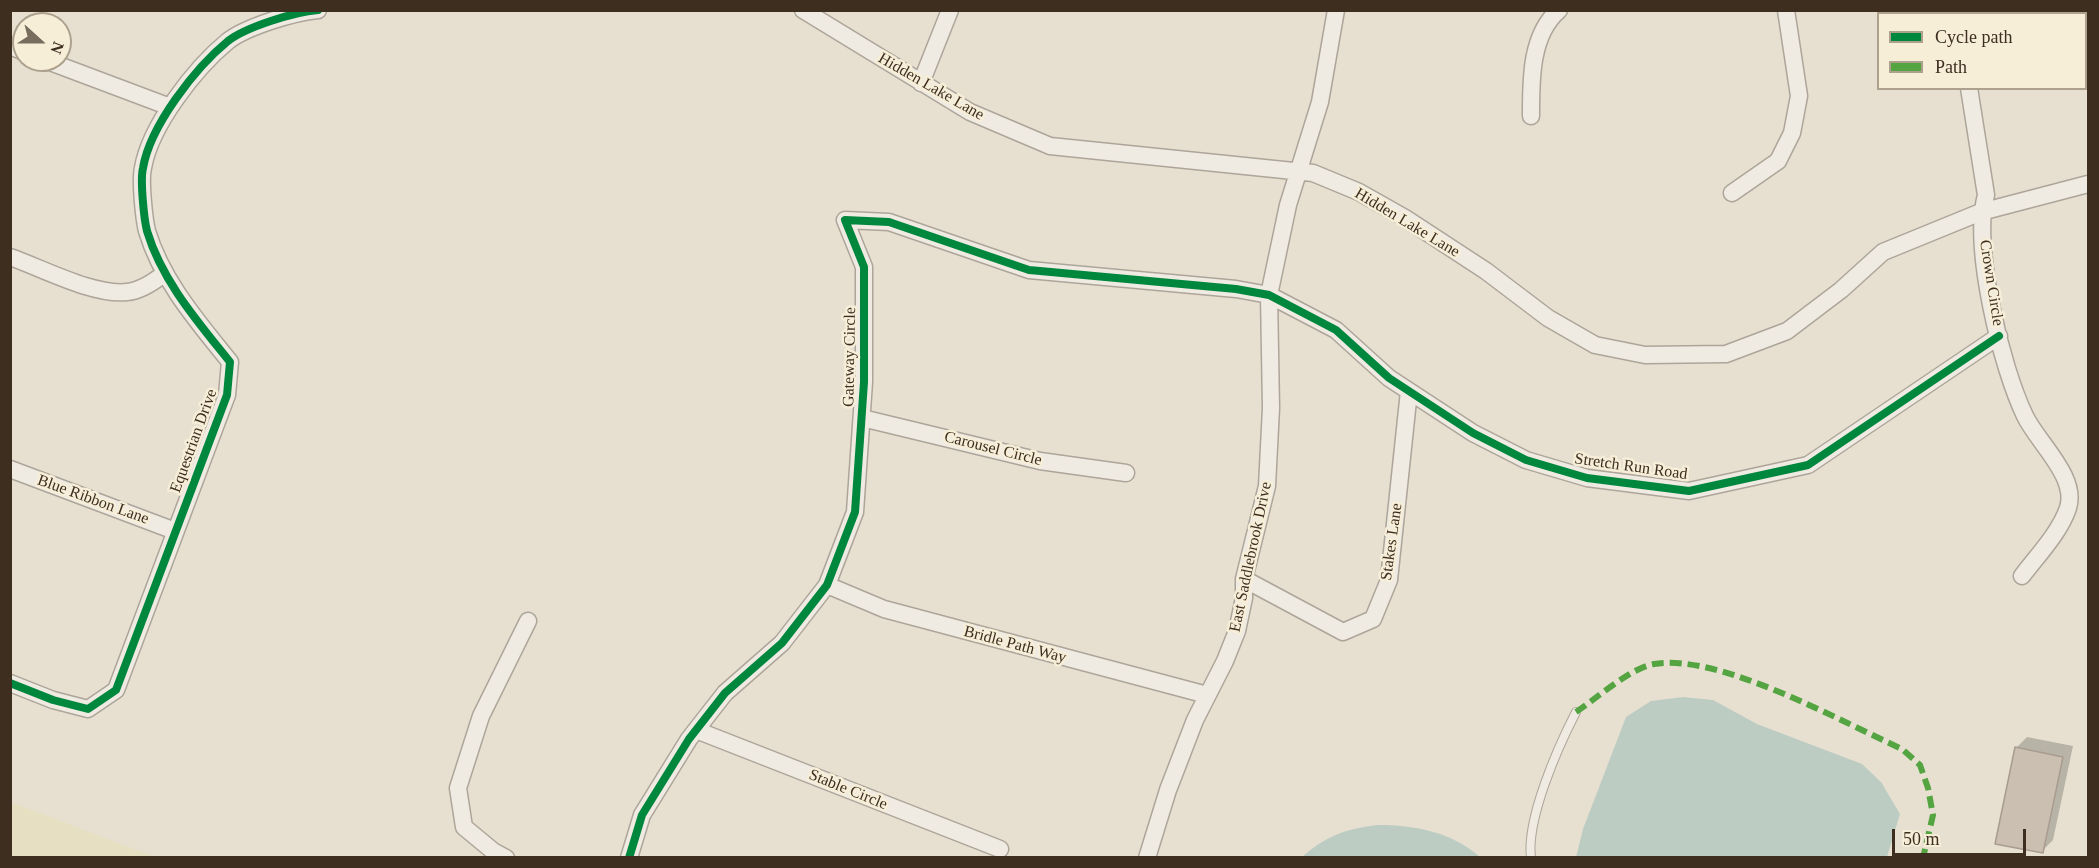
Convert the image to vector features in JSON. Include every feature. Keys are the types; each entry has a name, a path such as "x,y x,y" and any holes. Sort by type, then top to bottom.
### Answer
{"street":[{"name":"Equestrian Drive","path":"10,683 53,700 88,709 116,690 227,395 230,362 165,273 147,230 142,168 162,118 194,76 229,40 282,16 318,10"},
{"name":"Hidden Lake Lane","path":"803,10 970,112 1050,146 1313,173 1359,192 1405,218 1486,271 1548,318 1595,345 1645,355 1726,354 1787,331 1841,290 1883,252 1981,212 2088,184"},
{"path":"921,83 950,10"},
{"name":"East Saddlebrook Drive","path":"1147,858 1168,790 1207,695 1237,631 1244,598 1245,579 1267,486 1271,408 1269,295 1297,172 1320,102 1336,10"},
{"path":"1531,116 1531,73 1547,21 1559,10"},
{"path":"1732,193 1778,161 1792,133 1799,96 1786,10"},
{"path":"72,70 170,107"},
{"name":"Crown Circle","path":"1969,90 1986,195 1981,212 1986,270 1998,336 2025,416 2043,446 2065,473 2069,506 2052,536 2022,576"},
{"name":"Gateway Circle","path":"629,858 642,815 696,730 725,693 782,643 827,585 855,512 862,418 864,267 845,220 889,222 1029,270 1236,289 1269,295"},
{"path":"10,257 102,290 128,292 153,282 165,273"},
{"name":"Stretch Run Road","path":"1269,295 1336,330 1389,378 1473,433 1526,460 1587,478 1689,491 1808,465 1998,336"},
{"name":"Stakes Lane","path":"1245,579 1343,632 1373,619 1389,580 1409,391"},
{"name":"Carousel Circle","path":"862,418 1040,461 1126,473"},
{"name":"Blue Ribbon Lane","path":"10,469 175,531"},
{"name":"Bridle Path Way","path":"827,585 884,609 1207,695"},
{"path":"506,858 493,851 464,827 458,788 482,716 528,621"},
{"name":"Stable Circle","path":"696,730 1000,849"}],"lane":[{"path":"1531,858 1529,842 1534,819 1554,763 1576,712"}],"shaded area":[{"path":"1683,697 1713,700 1757,724 1862,764 1881,782 1900,814 1887,857 1576,857 1583,829 1626,717 1651,701"},
{"path":"11,802 155,857 11,857"},
{"path":"1378,825 1406,826 1445,836 1469,848 1480,857 1302,857 1320,843 1337,834"}],"building":[{"path":"2015,747 2063,757 2043,853 1995,844"}],"marked path":[{"path":"1576,712 1634,671 1654,664 1681,663 1711,669 1779,692 1902,749 1920,765 1928,788 1933,815 1923,858"}],"cycle path":[{"path":"10,683 53,700 88,709 116,690 227,395 230,362 171,284 154,249 147,231 143,200 142,174 147,152 164,116 188,82 228,41 271,21 318,10"},
{"path":"629,858 642,815 689,739 725,693 782,643 827,585 855,512 864,382 864,267 845,220 889,222 1029,270 1236,289 1269,295 1336,330 1389,378 1473,433 1526,460 1587,478 1689,491 1808,465 1999,336"}]}
